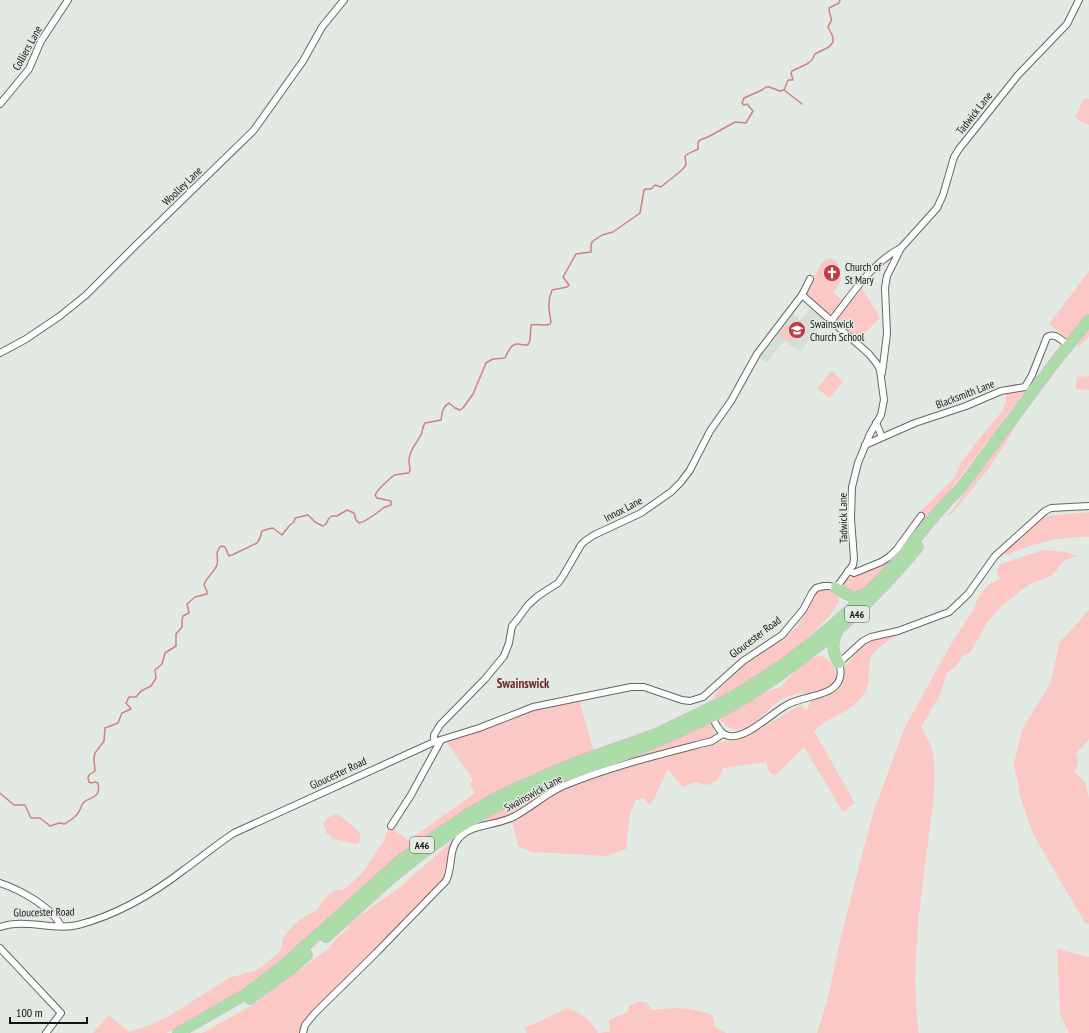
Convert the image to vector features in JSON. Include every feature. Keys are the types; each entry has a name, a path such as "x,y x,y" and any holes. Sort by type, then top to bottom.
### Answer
{"highway":[{"name":"A46","path":"190,1033 247,1001 285,974 390,880 425,852 475,818 529,790 573,771 653,743 706,718 837,627 869,602 900,569 953,503 960,489 1055,362 1089,320"},
{"name":"A46","path":"725,706 755,693 813,652 896,563 948,499 960,489"},
{"path":"838,589 851,597 868,593"},
{"path":"837,660 833,647 833,641 844,606 838,589"},
{"path":"813,652 819,651 837,660"},
{"name":"A46","path":"178,1033 244,995 275,972 306,947 402,859 471,812 527,783 572,764 706,718"}],"street":[{"name":"Colliers Lane","path":"0,104 29,69 41,41 68,0"},
{"name":"Woolley Lane","path":"0,353 26,339 60,316 86,295 254,130 303,61 322,27 344,0"},
{"name":"Tadwick Lane","path":"838,589 853,565 854,559 851,518 852,487 858,463 865,445 881,415 883,407 882,377 887,334 885,288 887,276 901,248 937,208 943,195 954,157 959,149 1018,74 1067,24 1079,0"},
{"name":"Tadwick Lane","path":"831,321 868,274 888,254 901,248"},
{"name":"Innox Lane","path":"434,742 434,735 440,725 485,679 504,656 509,643 512,626 528,605 538,596 558,583 581,545 594,535 641,513 671,492 682,482 690,470 710,431 731,401 757,354 802,296 810,279"},
{"name":"Tadwick Lane","path":"802,296 869,354 877,364 882,377"},
{"name":"Blacksmith Lane","path":"865,445 915,423 966,406 1002,391 1025,387 1032,375 1047,337 1050,335 1055,335 1068,345"},
{"path":"876,423 882,437"},
{"path":"706,718 723,734 731,737 743,734 796,700 833,689 838,684 841,675 837,660 863,641 872,637 898,631 949,612 968,594 995,556 1048,508 1089,506"},
{"path":"848,571 854,573 857,572 881,562 889,556 897,549 921,516"},
{"name":"Gloucester Road","path":"0,927 16,923 61,926 76,925 107,915 164,883 184,870 220,841 234,833 434,742 479,728 533,707 631,687 644,688 682,700 697,700 703,697 743,661 782,635 803,610 816,588 830,586 838,589"},
{"path":"703,697 707,705"},
{"name":"Swainswick Lane","path":"303,1033 306,1025 315,1013 446,881 449,875 453,849 460,836 477,828 515,816 563,786 616,766 712,741 723,734"},
{"path":"391,826 411,795 441,740"},
{"path":"0,883 13,887 29,896 58,920 61,926"},
{"path":"0,948 61,1013 46,1033"}],"shaded area":[{"path":"1084,98 1089,99 1089,125 1075,118"},
{"path":"830,258 837,261 841,280 833,293 844,301 839,308 830,314 827,314 806,296 822,262"},
{"path":"1089,271 1089,336 1079,347 1049,324"},
{"path":"861,287 880,318 857,340 835,320"},
{"name":"Swainswick Church School","path":"812,307 825,319 800,352 784,341 767,363 757,356 791,313 800,320"},
{"path":"784,325 798,331 793,343 779,337"},
{"path":"832,371 843,382 829,398 817,388"},
{"path":"1089,376 1089,390 1076,389 1077,377"},
{"path":"1026,390 948,493 892,562 858,593 845,591 842,586 849,578 880,566 893,557 905,544 924,517 917,515 954,478 961,463 1003,410 1006,401 1006,392"},
{"path":"1023,413 1005,444 986,472 955,510 947,517"},
{"path":"1089,512 1089,537 1057,539 1027,547 1007,555 1001,553 1034,523 1047,516"},
{"path":"1044,550 1066,552 1077,556 1063,561 1053,575 1028,585 1003,605 988,621 970,653 965,654 955,667 946,674 940,695 921,727 932,751 935,776 934,798 917,938 915,985 919,1033 817,1033 827,1002 841,937 873,813 905,727 950,646 973,610 979,596 988,585 1000,579 996,570 1001,564"},
{"path":"822,589 836,592 839,600 836,607 819,627 795,650 766,673 732,693 711,701 719,689 740,668 780,641 796,628 807,612 817,591"},
{"path":"1089,610 1089,739 1076,753 1078,761 1075,772 1086,784 1089,799 1089,924 1085,923 1033,834 1020,796 1014,764 1022,730 1051,682 1059,643"},
{"path":"896,635 872,655 869,664 867,686 862,697 851,707 814,731 855,803 843,812 804,747 774,776 768,770 766,762 723,768 718,780 708,785 695,782 682,787 668,769 650,805 644,798 636,800 630,813 626,849 606,856 532,852 518,846 511,817 470,828 487,820 487,817 557,781 709,721 713,726 714,740 722,742 745,736 758,730 801,705 806,710 812,700 833,694 841,687 845,675 845,666 869,641"},
{"path":"817,656 827,659 836,671 832,684 828,687 786,697 780,700 759,719 741,729 737,730 725,725 717,717 760,694 781,687 796,670"},
{"path":"579,700 594,751 527,776 485,798 486,800 297,948 244,987 245,989 179,1028 178,1027 166,1033 93,1033 108,1015 130,1032 153,1024 169,1016 229,978 257,970 280,952 284,936 299,920 318,910 322,901 328,895 336,890 343,890 361,875 384,841 389,825 408,841 475,793 469,784 473,780 447,742 533,711"},
{"path":"336,814 359,832 359,843 355,844 335,839 333,840 330,835 326,833 326,829 323,824 327,818"},
{"path":"453,840 441,883 400,927 314,1011 302,1033 202,1033 253,1005 328,949 337,938 349,928 348,924 399,888"},
{"path":"1057,949 1089,957 1089,1033 1069,1033 1060,1014"},
{"path":"636,1002 646,1002 652,1010 683,1008 705,1012 712,1015 715,1027 726,1033 600,1033 610,1031 609,1020 628,1012 629,1006"},
{"path":"568,1008 585,1018 592,1024 598,1033 527,1033 525,1028"}],"waterway":[{"path":"0,793 14,805 25,805 31,818 40,818 50,826 59,823 65,824 76,816 82,804 95,796 99,788 98,783 91,783 89,782 88,778 89,775 95,771 95,753 104,741 105,728 118,723 122,713 131,709 126,703 129,697 136,697 141,691 151,686 156,678 155,670 162,664 165,653 176,646 176,634 182,627 183,616 189,613 187,604 195,597 207,594 204,585 217,565 217,553 219,548 221,546 225,547 229,556 232,555 257,543 262,531 273,528 282,535 294,522 295,518 308,515 315,522 323,526 329,518 332,516 337,516 347,510 354,513 356,520 359,523 391,505 391,501 377,498 375,495 394,475 408,473 410,471 410,454 421,435 425,423 441,420 444,408 449,403 460,410 463,408 473,394 486,363 493,359 505,358 513,345 528,345 530,340 531,325 550,324 550,294 552,290 567,287 569,285 563,277 576,254 591,252 591,244 593,241 602,235 613,232 640,213 644,190 651,189 655,185 661,187 682,170 686,165 685,156 698,149 698,142 700,140 735,122 746,123 753,111 747,104 744,105 742,103 744,98 766,87 780,91 784,90 788,80 793,80 791,73 792,71 807,64 812,60 815,54 829,47 833,42 833,37 828,27 831,19 829,8 839,3 840,0"},
{"path":"784,90 802,104"}],"place":[{"name":"Church of St Mary","path":"832,273"},
{"name":"Swainswick Church School","path":"797,330"}],"district":[{"name":"Swainswick","path":"523,683"}]}
